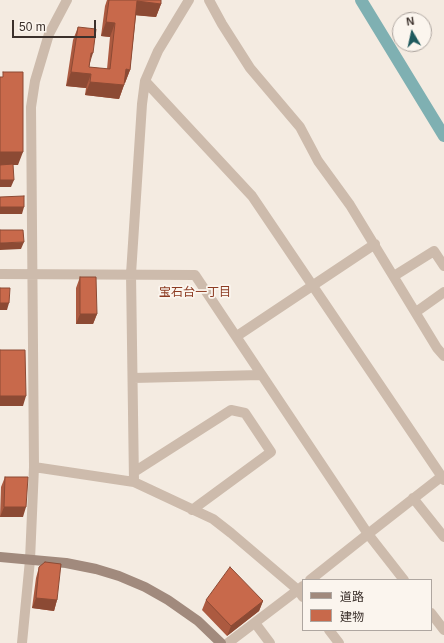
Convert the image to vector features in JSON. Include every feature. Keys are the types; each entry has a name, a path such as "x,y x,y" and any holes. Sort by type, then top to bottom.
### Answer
{"street":[{"path":"22,643 30,560 34,467 32,107 35,81 46,41 67,0"},
{"path":"134,477 131,274 142,104 146,81 158,52 189,0"},
{"path":"209,0 222,24 250,68 300,127 318,161 350,204 437,348 444,356"},
{"path":"146,81 252,196 443,478 414,498 311,579"},
{"path":"237,336 375,244"},
{"path":"394,276 434,251 444,266"},
{"path":"0,274 195,275 368,534 403,579"},
{"path":"416,312 444,292"},
{"path":"133,378 261,375"},
{"path":"134,477 231,410 245,414 271,452 192,510"},
{"path":"34,467 134,477 192,510 213,519 301,591 228,643"},
{"path":"414,498 444,537"},
{"path":"0,557 66,563 96,569 119,576 145,587 168,600 198,621 221,643"},
{"path":"432,614 444,630"},
{"path":"255,623 270,643"},
{"path":"330,631 339,643"}],"building":[{"path":"109,0 161,0 161,4 137,1 130,70 126,69 124,85 90,82 91,74 71,72 78,27 96,29 93,53 91,53 89,67 110,69 115,23 106,22"},
{"path":"3,72 23,72 23,152 0,152 0,77 3,77"},
{"path":"13,164 14,180 0,180 0,165"},
{"path":"24,196 24,207 0,207 0,197"},
{"path":"0,230 23,230 24,242 0,243"},
{"path":"80,277 96,277 97,314 80,314"},
{"path":"0,288 10,288 9,303 0,303"},
{"path":"0,350 25,350 26,396 0,396"},
{"path":"5,477 28,477 26,507 4,507"},
{"path":"45,562 61,564 57,600 36,598 39,567"},
{"path":"230,567 263,601 231,626 206,600"}],"waterway":[{"path":"361,0 444,136"}],"district":[{"name":"宝石台一丁目","path":"195,293"}]}
